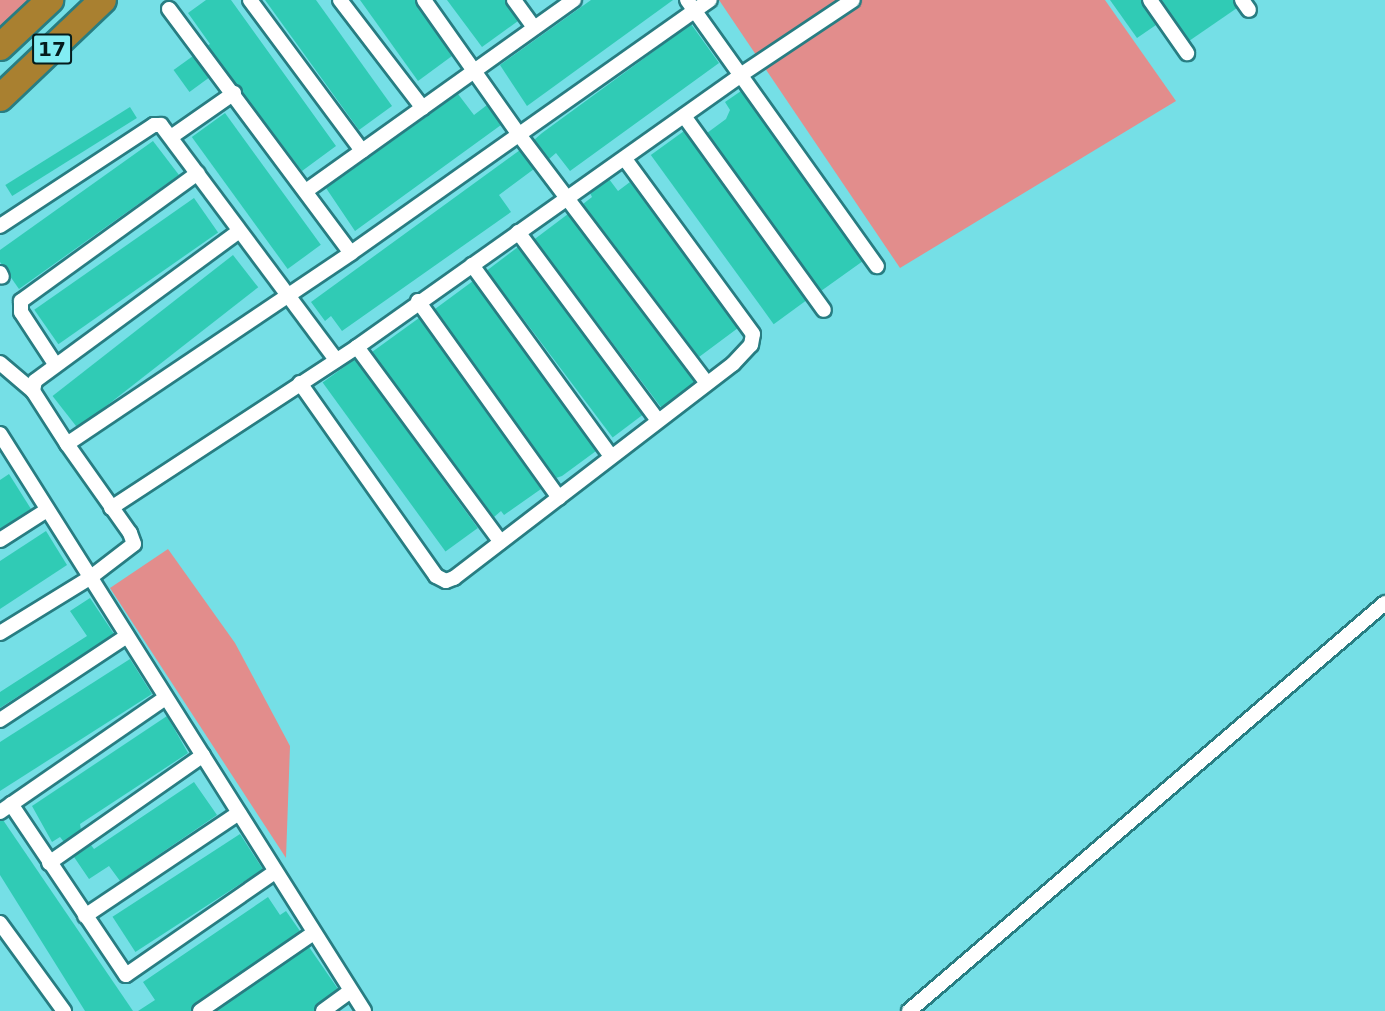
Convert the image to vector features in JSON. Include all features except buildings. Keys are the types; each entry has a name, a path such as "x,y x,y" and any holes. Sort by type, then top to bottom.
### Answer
{"highway":[{"name":"17","path":"0,47 50,0"},
{"name":"17","path":"0,98 103,0"}],"street":[{"path":"250,0 362,151"},
{"path":"340,0 423,108"},
{"path":"424,0 520,136 707,382"},
{"path":"513,0 534,28"},
{"path":"306,191 574,0"},
{"path":"687,0 877,266"},
{"path":"67,444 286,294 351,253 710,0"},
{"path":"111,508 357,347 418,301 568,199 742,74 853,0"},
{"path":"1150,0 1187,53"},
{"path":"169,9 234,93 351,253"},
{"path":"171,137 234,93"},
{"path":"684,116 824,310"},
{"path":"0,226 154,125 164,127 336,360"},
{"path":"300,384 436,576 446,581 454,578 747,351 753,334 625,159"},
{"path":"55,364 21,312 21,301 198,173"},
{"path":"33,391 35,381 55,364 239,231"},
{"path":"518,232 657,419"},
{"path":"472,265 611,456"},
{"path":"418,301 559,498"},
{"path":"357,347 501,542"},
{"path":"0,363 33,391 67,444 130,533 134,544 91,577 0,633"},
{"path":"0,434 203,755 312,934 364,1011"},
{"path":"0,461 13,453"},
{"path":"0,540 47,510"},
{"path":"909,1011 1385,603"},
{"path":"0,720 128,636"},
{"path":"165,698 6,808 49,863 121,970 129,974 275,872"},
{"path":"49,863 203,755"},
{"path":"85,916 239,813"},
{"path":"0,923 64,1011"},
{"path":"200,1011 312,934"},
{"path":"322,1011 351,992"}],"shaded area":[{"path":"0,0 49,0 0,45"},
{"path":"719,0 1105,0 1176,101 900,268"},
{"path":"168,549 235,643 290,746 286,858 110,588"}]}
